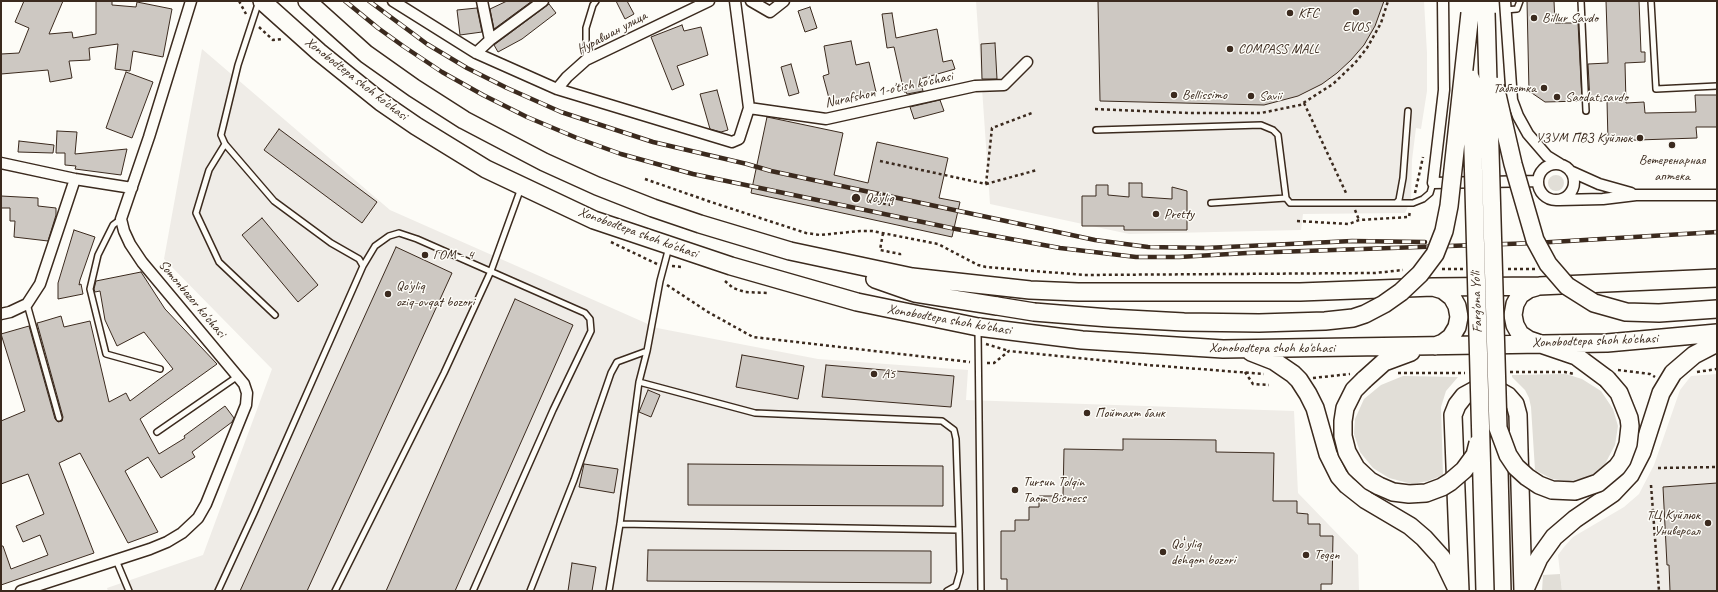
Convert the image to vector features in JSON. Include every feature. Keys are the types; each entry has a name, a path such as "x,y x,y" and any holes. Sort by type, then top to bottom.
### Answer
{"highway":[{"name":"Xonobodtepa shoh ko'chasi","path":"260,1 319,52 387,106 451,149 486,169 594,220 669,246 774,279 857,302 978,327 1082,340 1223,349 1433,347 1539,343 1607,343 1717,333"},
{"name":"Xonobodtepa shoh ko'chasi","path":"307,1 355,44 408,84 464,120 518,149 597,186 653,208 700,224 790,251 912,277 1030,290 1078,292 1300,292 1433,287 1539,286 1717,278"},
{"path":"790,251 915,292 1042,312 1117,319 1184,322 1259,323 1353,318 1371,311 1390,300 1411,283 1435,254 1444,231 1449,206 1478,13"},
{"path":"1478,13 1513,164 1535,240 1540,252 1552,270 1567,286 1580,296 1602,306 1618,311 1659,313 1717,309"},
{"name":"Farg'ona Yo'li","path":"1478,13 1489,428 1485,591"},
{"path":"1433,287 1443,290 1452,297 1457,306 1459,317 1457,327 1452,337 1433,347 1392,358 1378,366 1354,390 1345,408 1343,421 1345,444 1351,460 1356,468 1370,481 1401,494 1418,494 1434,490 1450,482 1461,474 1470,462 1489,428 1512,461 1527,477 1539,485 1552,490 1567,491 1583,489 1598,484 1611,474 1622,460 1629,435 1629,418 1619,393 1608,378 1576,356 1529,340 1520,334 1515,325 1513,315 1515,304 1520,295 1529,289 1539,286"},
{"path":"1524,591 1536,562 1554,537 1575,519 1613,494 1630,474 1642,452 1655,410 1666,382 1673,373 1694,355 1717,343"},
{"path":"1223,349 1260,354 1274,361 1293,374 1304,387 1312,400 1318,416 1328,454 1339,476 1347,485 1366,500 1410,526 1424,538 1435,549 1445,563 1457,591"},
{"path":"1460,591 1454,415 1457,404 1464,396 1474,390 1487,388 1508,396 1515,404 1518,415 1524,591"},
{"name":"Farg'ona Yo'li","path":"1489,428 1502,591"}],"street":[{"path":"121,219 191,1"},
{"path":"393,1 476,53 557,89 732,142 739,139 749,108 735,1"},
{"path":"482,1 490,40"},
{"path":"476,53 490,40 543,1"},
{"name":"Нуравшан улица","path":"557,89 567,77 586,60 708,1"},
{"path":"751,1 770,12 784,1"},
{"path":"1443,1 1444,90 1433,183 1537,181"},
{"path":"1505,5 1512,100 1518,116 1528,134 1547,156 1570,171 1599,184 1636,195"},
{"name":"Nurafshon 1-o'tish ko'chasi","path":"749,108 826,119 975,86 1004,85 1027,62"},
{"path":"1444,90 1456,105 1469,112 1478,113 1487,111 1495,106 1510,85"},
{"path":"1,163 76,179 132,188"},
{"path":"1560,164 1547,166 1542,170 1537,181 1540,192 1544,196 1554,201 1636,195 1717,195"},
{"path":"1560,200 1570,194 1573,189 1574,182 1570,171"},
{"path":"1,314 10,312 27,304 40,284 76,179"},
{"name":"Somonbozor ko'chasi","path":"21,591 150,549 175,538 188,529 202,511 216,484 247,401 246,388 238,376 142,262 130,244 124,231 121,219"}],"lane":[{"path":"260,1 238,65 221,135 225,144 274,201 331,243 359,259 363,266"},
{"path":"586,60 586,28 593,5 596,1"},
{"path":"1505,5 1517,9 1520,1"},
{"path":"1581,1 1586,111"},
{"path":"1651,1 1656,88 1717,86"},
{"path":"1396,203 1399,200 1403,178 1408,111"},
{"path":"1096,130 1260,125 1273,130 1278,135 1286,198 1290,203 1413,203 1423,199 1430,193 1433,183"},
{"path":"225,144 209,170 196,213 219,262 275,316"},
{"path":"335,591 444,373 491,271 522,187"},
{"path":"1211,203 1286,198"},
{"path":"121,219 113,225 98,255 90,289 106,354 160,369"},
{"path":"218,591 363,266 374,246 389,236 400,233 417,239 585,313 590,319 591,331 543,432 473,591"},
{"path":"609,591 620,524 639,382 647,351 660,281 669,246"},
{"path":"27,304 59,418"},
{"path":"978,327 981,591"},
{"path":"530,591 574,480 611,373 617,362 647,351"},
{"path":"157,432 238,376"},
{"path":"639,382 755,413 942,421 954,430 956,439 959,530 960,572 956,586 947,591"},
{"path":"620,524 959,530"},
{"path":"116,560 129,591"}],"path":[{"path":"1095,109 1189,113 1261,113 1304,103 1333,84 1355,63 1367,48 1381,23 1388,1"},
{"path":"1304,103 1359,220"},
{"path":"986,184 992,128 1032,114"},
{"path":"1297,221 1349,224 1359,220 1409,217 1424,155"},
{"path":"880,161 986,184 1037,170"},
{"path":"645,179 711,202 806,232 820,235 867,230 883,233 938,244 978,265 986,267 1084,275 1375,273 1405,270"},
{"path":"871,201 891,205"},
{"path":"883,233 880,250 900,254 900,257"},
{"path":"1696,372 1717,369"},
{"path":"1608,378 1618,370 1650,374 1666,382"},
{"path":"1245,372 1253,384 1269,385"},
{"path":"1565,372 1578,374"},
{"path":"1658,468 1717,467"},
{"path":"1652,485 1659,591"}],"shaded area":[{"path":"976,1 1424,1 1427,53 1427,91 1421,129 1416,128 1412,160 1411,200 1405,213 1303,214 1301,230 1129,234 990,204"},
{"name":"Qo'yliq oziq-ovqat bozori","path":"202,49 390,210 657,328 818,359 968,370 966,400 1294,411 1298,493 1358,555 1359,591 108,591 107,588 203,555 272,369 164,259"},
{"path":"1556,175 1562,177 1564,183 1562,189 1556,191 1550,189 1548,183 1550,177"},
{"path":"1566,374 1582,379 1601,391 1613,409 1618,426 1615,445 1605,464 1592,475 1569,481 1552,479 1535,470 1531,407 1529,398 1525,390 1512,377 1512,375"},
{"path":"1717,374 1717,591 1562,591 1558,555 1573,537 1624,507 1639,494 1654,465 1680,390 1691,376"},
{"path":"1403,376 1458,377 1446,391 1441,407 1443,475 1428,481 1412,484 1389,478 1373,468 1360,452 1354,434 1355,419 1364,399 1381,385"},
{"path":"1560,574 1562,591 1542,591 1543,575"}],"building":[{"path":"24,1 63,1 49,34 72,32 73,38 96,34 96,1 112,1 112,5 136,7 137,2 172,9 163,57 133,51 130,71 115,69 118,44 89,48 90,60 69,61 72,78 50,82 48,70 1,74 1,54 19,53 29,28 15,22"},
{"path":"507,1 532,1 494,29 490,9"},
{"path":"616,1 627,1 634,14 625,19"},
{"name":"COMPASS MALL","path":"1098,1 1384,1 1375,26 1364,45 1337,73 1322,84 1298,96 1264,105 1100,101"},
{"path":"1527,1 1554,1 1555,23 1578,23 1582,101 1545,102 1529,91"},
{"path":"1606,1 1639,1 1641,52 1645,52 1645,62 1625,63 1626,103 1644,102 1645,113 1696,112 1695,95 1717,95 1717,127 1696,127 1697,138 1608,141 1607,101 1590,101 1588,64 1608,63"},
{"path":"549,4 556,13 522,39 498,52 494,45"},
{"path":"810,7 817,28 805,32 798,11"},
{"path":"477,8 482,32 460,35 457,10"},
{"path":"892,13 896,38 937,29 943,62 952,60 955,69 920,79 923,91 907,94 904,92 894,47 887,48 882,14"},
{"path":"682,25 684,31 701,27 708,55 677,66 684,85 672,90 651,37"},
{"path":"851,41 856,65 869,62 876,92 830,102 823,76 829,74 824,46"},
{"path":"995,43 997,79 982,79 981,44"},
{"path":"791,64 799,93 789,96 781,67"},
{"path":"126,72 153,82 132,138 106,128"},
{"path":"717,90 728,130 721,132 710,129 700,94"},
{"path":"940,100 944,111 914,119 910,107"},
{"path":"767,117 843,133 834,175 868,183 877,142 948,158 939,198 960,202 952,237 751,193"},
{"path":"279,129 377,202 362,223 264,150"},
{"path":"57,131 77,132 75,154 127,149 121,175 75,169 76,166 65,165 65,153 56,153"},
{"path":"19,141 54,145 53,153 18,152"},
{"name":"Pretty","path":"1129,183 1142,183 1142,197 1172,199 1172,187 1187,191 1187,230 1124,230 1124,226 1082,226 1082,196 1096,196 1096,185 1108,185 1108,195 1129,197"},
{"path":"1,196 38,198 38,206 56,208 56,215 48,241 14,237 15,221 10,221 10,208 1,208"},
{"path":"262,218 318,285 298,302 242,235"},
{"path":"74,230 95,237 80,280 79,285 81,284 83,294 58,299 58,283"},
{"path":"396,247 452,273 307,591 240,591"},
{"path":"141,272 165,309 217,364 140,419 159,454 185,438 184,436 225,406 234,418 232,422 192,452 195,457 161,478 148,457 125,471 158,532 128,543 80,453 59,463 94,553 1,585 1,546 3,546 11,569 48,555 40,535 23,542 16,526 44,514 28,474 1,484 1,421 25,411 1,334 29,326 55,419 58,422 62,421 63,417 37,323 61,316 64,327 90,321 109,402 126,393 130,401 173,369 144,332 117,346 105,320 100,291 95,292 94,289 96,281"},
{"path":"515,299 573,325 455,591 386,591"},
{"path":"742,355 804,366 798,399 736,387"},
{"path":"826,365 954,376 951,407 822,397"},
{"path":"648,390 660,395 651,417 639,412"},
{"path":"1123,439 1216,440 1216,452 1274,453 1273,501 1297,501 1297,513 1308,514 1308,524 1320,524 1320,536 1333,536 1332,584 1321,584 1321,591 1007,591 1007,579 1001,579 1001,531 1015,531 1015,520 1029,520 1029,507 1039,507 1039,496 1063,496 1064,449 1123,450"},
{"path":"584,464 618,469 614,493 579,487"},
{"path":"688,464 943,466 943,506 688,505"},
{"path":"1717,483 1717,591 1670,591 1669,565 1667,565 1663,487"},
{"path":"648,550 931,551 931,583 647,581"},
{"path":"572,563 596,567 592,591 568,591"}],"railway":[{"path":"345,1 403,46 442,72 483,95 527,117 577,138 621,154 693,174 956,229 1060,248 1136,257 1179,257 1247,253 1535,243 1717,232"},
{"path":"369,1 427,44 467,68 561,112 653,142 771,171 1095,240 1148,247 1206,248 1352,241 1425,242"}],"place":[{"name":"EVOS","path":"1356,12"},
{"name":"KFC","path":"1290,13"},
{"name":"Billur Savdo","path":"1534,18"},
{"name":"COMPASS MALL","path":"1230,49"},
{"name":"Таблетка","path":"1544,88"},
{"name":"Bellissimo","path":"1174,95"},
{"name":"Savii","path":"1251,96"},
{"name":"Saodat savdo","path":"1557,97"},
{"name":"УЗУМ ПВЗ Куйлюк","path":"1640,138"},
{"name":"Ветеренарная аптека","path":"1672,145"},
{"name":"Qo‘yliq","path":"856,198"},
{"name":"Pretty","path":"1156,214"},
{"name":"ГОМ - 4","path":"425,255"},
{"name":"Qo'yliq oziq-ovqat bozori","path":"388,294"},
{"name":"А5","path":"874,374"},
{"name":"Пойтахт банк","path":"1087,413"},
{"name":"Tursun Tolqin Taom Bisness","path":"1015,490"},
{"name":"ТЦ Куйлюк Универсал","path":"1708,523"},
{"name":"Qoʻyliq dehqon bozori","path":"1163,552"},
{"name":"Tegen","path":"1306,555"}]}
